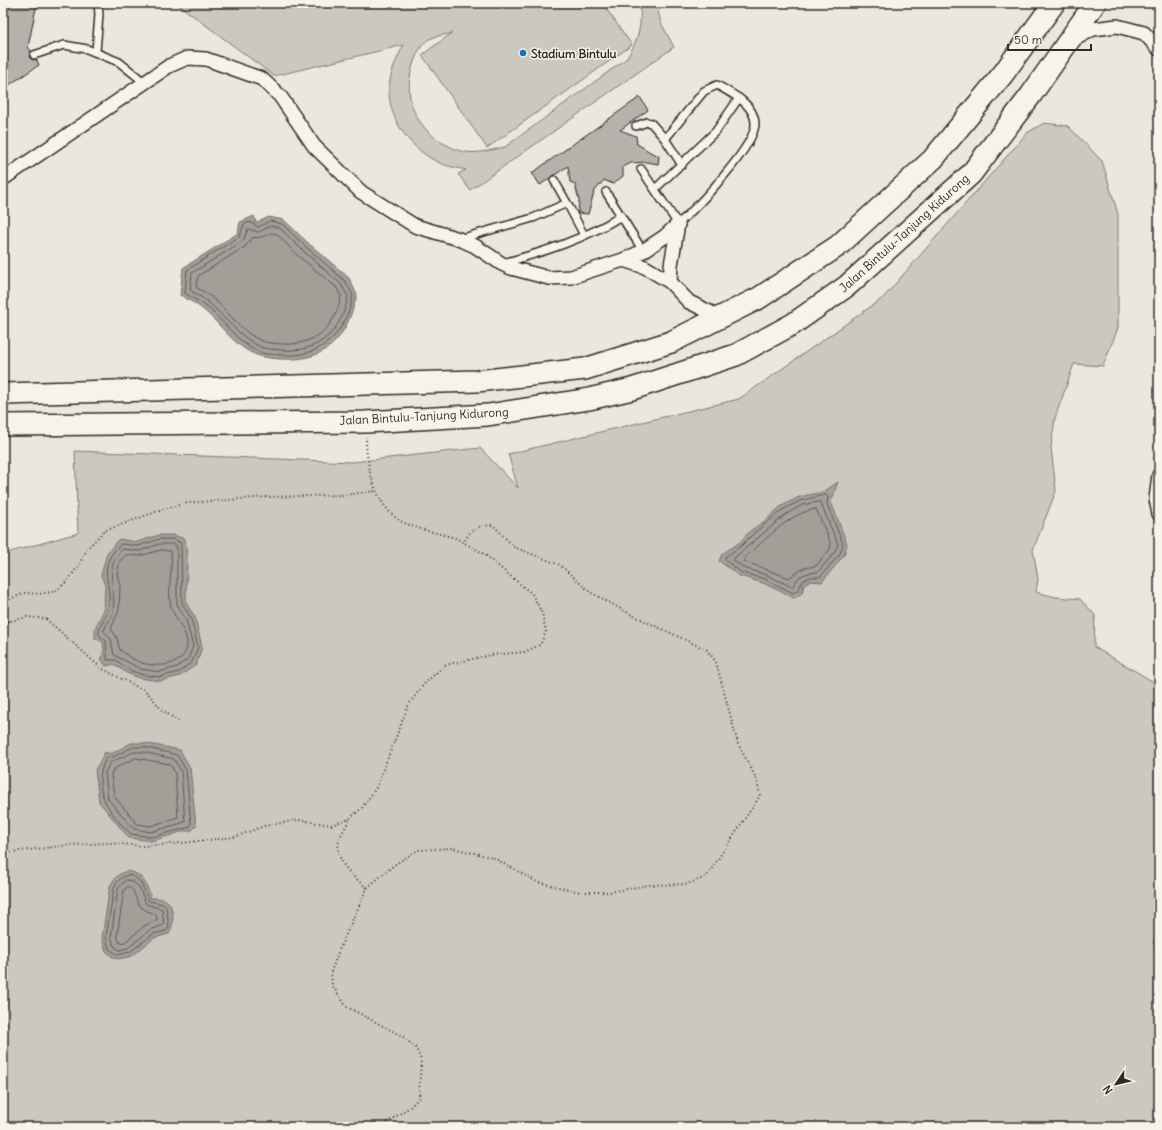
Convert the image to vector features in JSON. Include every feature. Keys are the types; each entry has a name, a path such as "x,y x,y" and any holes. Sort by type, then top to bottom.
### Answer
{"main road":[{"path":"3,394 482,380 585,369 671,342 759,298 838,246 932,159 1003,74 1054,3"},
{"name":"Jalan Bintulu-Tanjung Kidurong","path":"3,425 365,422 488,415 589,400 632,389 736,355 793,324 847,286 971,174 1031,95 1096,3"}],"street":[{"path":"1068,42 1093,29 1117,26 1144,33 1159,49"},
{"path":"3,179 169,66 187,58 206,59 262,79 280,96 314,146 361,192 415,226 459,239 475,246 502,264 511,268 549,278 571,276 623,260 643,251 664,237 678,224"},
{"path":"670,282 670,265 678,224"},
{"path":"623,260 645,267 670,282 689,302 720,317"},
{"path":"1159,474 1156,499 1159,514"}],"lane":[{"path":"96,51 100,15 98,3"},
{"path":"34,55 64,45 96,51 119,62 144,82"},
{"path":"641,169 678,224 700,203 728,171 750,138 756,123 751,108 739,98 717,85 704,91 665,139"},
{"path":"656,190 716,131 739,98"},
{"path":"636,126 647,122 651,123 665,139 682,165"},
{"path":"554,180 584,235"},
{"path":"606,192 643,251"},
{"path":"459,239 533,218 566,203"},
{"path":"502,264 549,250 584,235 621,216"}],"path":[{"path":"3,853 70,845 110,843 143,846 172,844 235,837 264,826 298,820 331,825 349,819 362,808 376,788 409,704 425,683 445,665 491,655 524,652 540,645 546,632 542,613 532,594 484,554 464,542 456,538 400,521 386,508 376,490 366,455 365,422"},
{"path":"3,612 5,601 25,593 39,594 56,591 66,582 78,567 87,548 104,531 164,509 186,503 268,497 344,495 376,490"},
{"path":"380,1127 410,1107 419,1098 421,1060 416,1048 402,1036 346,1007 332,985 331,972 339,950 367,888 394,865 418,850 453,848 494,858 537,882 580,892 610,892 649,885 687,884 706,877 760,796 756,780 738,744 716,662 708,650 632,615 590,592 560,565 514,547 493,525 479,526 468,534 464,542"},
{"path":"3,622 27,617 46,619 101,668 147,692 162,710 181,722"},
{"path":"349,819 339,841 339,855 350,875 367,888"}],"shaded area":[{"path":"176,3 602,3 632,45 487,148 422,55 452,33 431,38 424,43 416,56 409,86 410,97 417,118 433,136 443,143 462,151 470,152 505,147 626,59 634,46 640,25 639,3 656,3 661,23 674,47 470,190 458,174 466,170 442,164 431,158 412,143 397,123 390,100 389,88 394,65 404,45 274,76"},
{"path":"1044,123 1068,126 1102,161 1118,214 1118,328 1103,366 1074,364 1055,418 1051,447 1056,491 1033,550 1038,579 1036,592 1056,597 1080,599 1095,615 1094,647 1159,685 1159,919 1153,944 1159,947 1159,1127 3,1127 3,554 78,533 75,451 353,462 480,448 518,488 508,454 739,399 883,298 1027,133"}],"water":[{"path":"254,216 256,223 269,217 284,220 349,278 357,295 353,310 340,335 323,351 311,356 297,359 262,357 254,354 239,345 201,308 180,295 183,268 238,233 240,222"},
{"path":"838,482 831,502 847,544 844,555 822,582 810,581 804,584 802,593 794,598 763,583 740,576 719,561 722,554 739,543 750,531 766,520 780,507 799,497 823,492"},
{"path":"159,535 173,535 185,539 187,558 186,603 195,617 202,647 196,665 180,676 160,681 139,678 127,673 114,664 106,666 101,659 104,651 103,642 95,638 95,628 104,610 105,586 101,575 107,553 119,539 137,542"},
{"path":"131,743 144,743 180,750 190,768 196,826 191,831 184,831 152,841 129,838 99,802 95,770 105,752 111,754"},
{"path":"129,871 138,875 144,881 151,898 161,899 170,904 173,922 169,934 154,938 132,956 118,959 111,956 106,951 102,938 110,886 113,880 118,876"}],"building":[{"path":"3,3 37,3 28,47 31,51 29,57 33,60 36,59 39,65 3,89"},
{"path":"640,97 648,110 620,130 636,136 637,144 659,156 658,164 647,162 631,163 623,167 623,176 613,184 604,180 594,192 588,214 578,213 579,200 575,184 570,182 568,166 540,185 532,173"}],"place":[{"name":"Stadium Bintulu","path":"523,53"}]}
